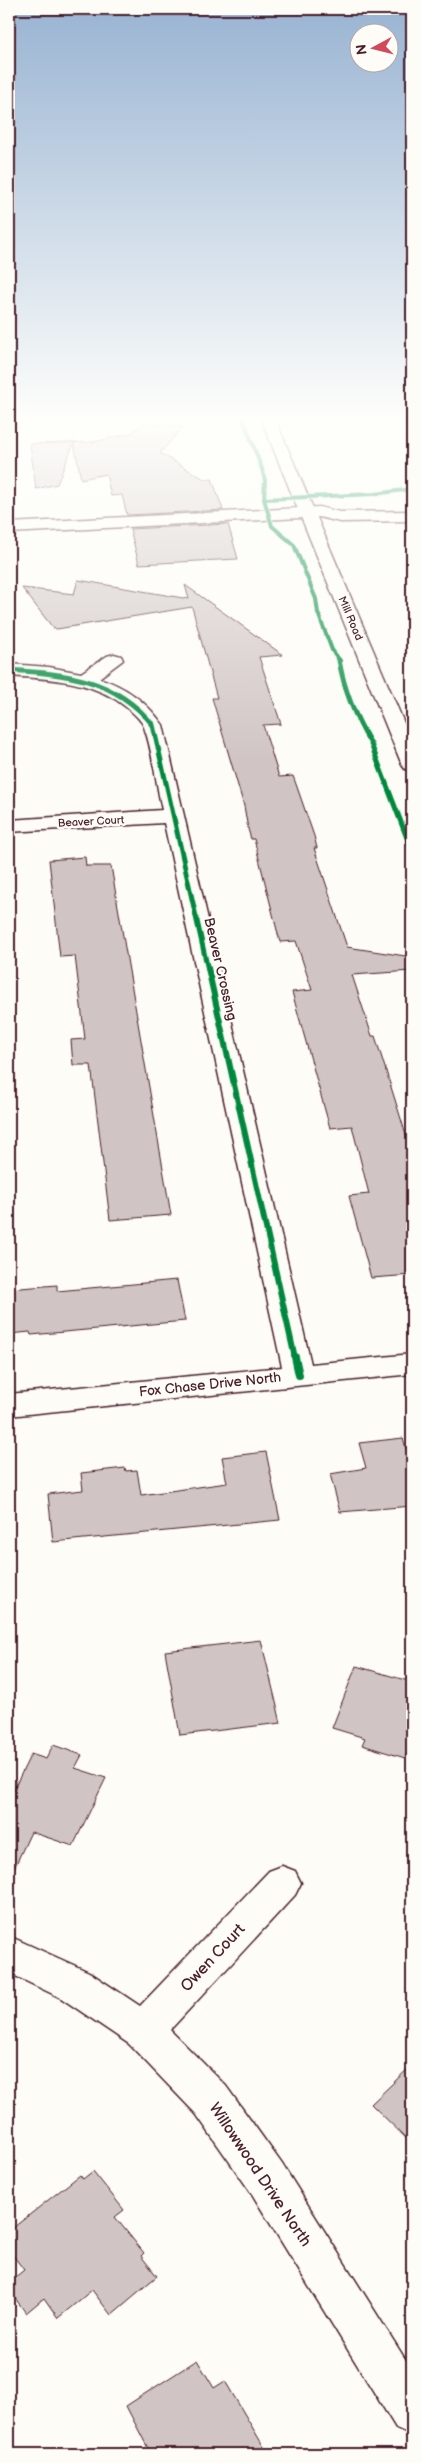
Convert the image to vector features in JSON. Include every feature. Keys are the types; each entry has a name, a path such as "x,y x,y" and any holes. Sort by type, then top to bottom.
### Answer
{"street":[{"name":"Mill Road","path":"320,531 412,765"},
{"path":"85,680 114,660"},
{"name":"Beaver Crossing","path":"9,670 45,672 109,687 144,710 153,725 299,1375"},
{"name":"Beaver Court","path":"9,826 174,816"},
{"name":"Fox Chase Drive North","path":"9,1405 412,1364"},
{"name":"Owen Court","path":"143,2031 282,1884"},
{"name":"Willowwood Drive North","path":"9,1954 74,1985 143,2031 212,2100 267,2178 412,2412"}],"building":[{"path":"130,531 230,531 238,559 139,564"},
{"path":"78,580 189,599 185,585 283,655 259,657 281,724 263,725 279,777 293,776 314,836 317,848 314,848 347,947 412,957 412,971 352,975 372,1036 375,1036 412,1154 412,1275 371,1278 349,1196 369,1194 352,1126 330,1128 292,992 312,990 296,941 280,942 254,839 251,839 248,829 244,806 212,698 217,698 192,607 57,629 53,628 22,588 74,594"},
{"path":"85,857 86,866 111,866 171,1215 110,1220 91,1065 73,1065 71,1040 85,1039 75,956 60,957 49,860"},
{"path":"177,1280 185,1321 31,1335 30,1332 9,1334 9,1289 57,1285 57,1291"},
{"path":"403,1438 412,1469 412,1506 340,1512 330,1474 366,1468 359,1443"},
{"path":"266,1452 280,1520 53,1542 48,1494 83,1490 81,1473 125,1468 126,1471 137,1470 141,1495 227,1483 222,1457"},
{"path":"261,1640 281,1723 180,1735 165,1651"},
{"path":"356,1666 412,1682 412,1751 408,1749 405,1758 362,1745 365,1738 332,1728"},
{"path":"53,1745 82,1755 75,1768 106,1778 73,1846 31,1832 9,1879 9,1799 31,1754 46,1759"},
{"path":"412,2065 412,2144 371,2104"},
{"path":"93,2171 124,2210 115,2217 144,2253 141,2256 157,2276 111,2315 92,2290 58,2318 44,2298 26,2313 9,2290 9,2282 24,2270 9,2250 9,2231 80,2175 83,2179"},
{"path":"197,2360 214,2388 225,2381 268,2454 151,2454 126,2406"}],"cycle path":[{"path":"278,531 294,545 316,599 318,613 332,650 339,658 342,677 363,731 371,744 412,851"},
{"path":"9,670 69,676 108,687 140,709 153,725 299,1375"}]}
